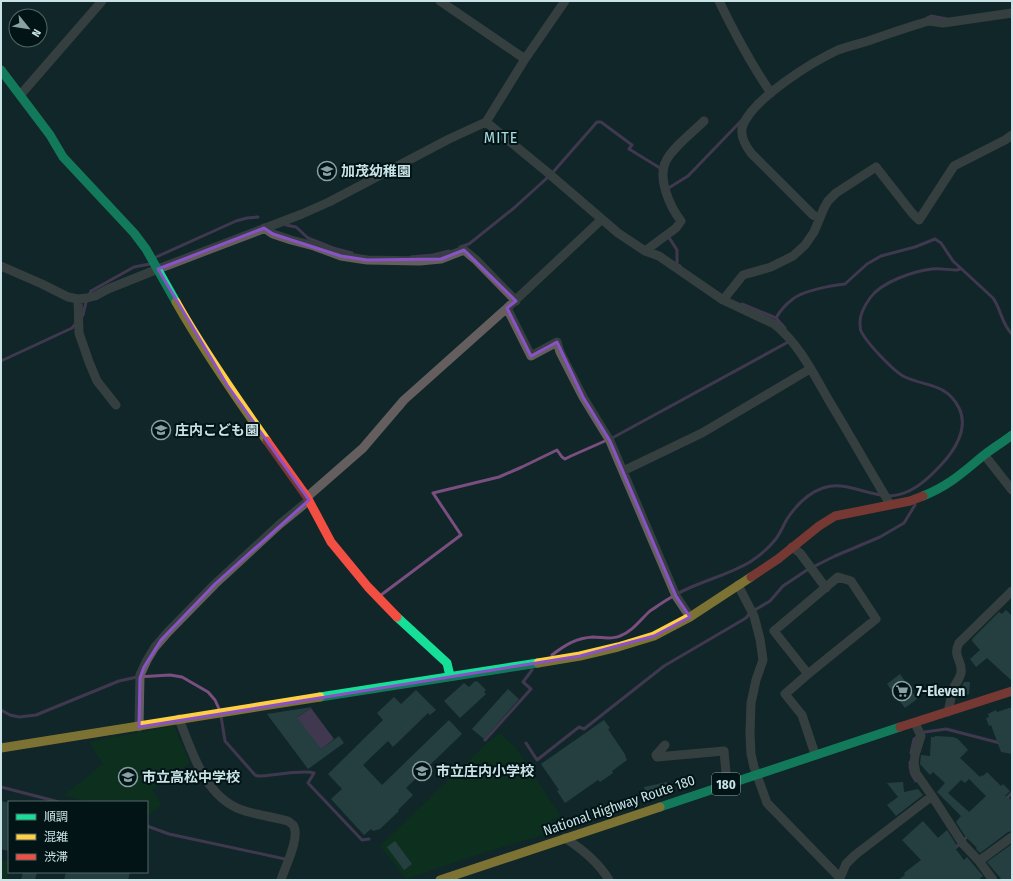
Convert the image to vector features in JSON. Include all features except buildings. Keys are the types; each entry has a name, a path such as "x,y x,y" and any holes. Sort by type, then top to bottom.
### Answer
{"main road":[{"path":"1,70 22,93 55,145 79,174 134,233 158,269 197,339 307,501 331,542 378,597 401,621 447,663 450,676"},
{"path":"1,748 580,656 618,647 654,636 690,617 778,559 835,516 887,499 910,501 940,489 986,457 1012,435"},
{"name":"National Highway Route 180","path":"440,880 815,754 1012,691"}],"street":[{"path":"22,93 102,1"},
{"path":"440,1 525,59"},
{"path":"1,266 68,297 85,298 329,202 449,139 486,122 525,59 565,1"},
{"path":"719,1 728,20 769,90"},
{"path":"820,218 813,215 748,149 743,139 742,130 747,119 769,90 839,50 929,21 942,23 1012,13"},
{"path":"645,252 676,228 680,221 671,206 663,172 666,160 675,149 704,121"},
{"path":"486,122 618,233 645,252 659,256 724,298 774,324 791,341 810,369 887,499"},
{"path":"724,298 743,275 771,267 793,256 805,245 814,232 826,205 836,193 876,167 912,214 919,220 954,166 1012,135"},
{"path":"139,726 140,676 149,656 168,632 215,584 363,448 404,400 516,301 602,219"},
{"path":"264,228 273,234 314,246 340,256 367,260 420,261 441,259 464,250 482,265 516,301"},
{"path":"85,298 79,321 79,333 97,381 116,405"},
{"path":"507,308 531,356 557,342 560,352 583,397 610,440 676,595 690,617"},
{"path":"623,471 702,433 810,369"},
{"path":"986,457 1012,490"},
{"path":"792,548 800,553 826,588"},
{"path":"808,674 774,631 838,577 851,581 876,619 785,694 802,715 815,754"},
{"path":"738,585 752,612 760,639 763,660 756,680 751,703 750,734 751,754 767,803 839,879 846,864 855,854 932,796"},
{"path":"948,712 954,688 961,673 956,655 956,648 959,642 1012,591"},
{"path":"179,719 196,760 210,785 222,797 243,810 288,820 293,824 295,839 281,880"},
{"path":"915,723 920,734 914,763 916,773 962,843 979,861 993,880"},
{"path":"665,745 656,755 657,756 724,751 727,784"},
{"path":"979,861 1012,837"},
{"path":"565,838 588,856 605,872 610,880"}],"highlighted area":[{"path":"264,228 273,234 341,256 367,260 441,259 464,250 516,301 507,308 531,356 557,342 583,397 610,441 676,596 690,617 654,636 580,656 139,727 140,678 144,667 161,640 215,584 309,500 227,385 158,269"}],"green space":[{"name":"市立高松中学校","path":"174,726 190,763 152,790 162,805 148,815 148,801 85,801 64,795 103,764 89,742"},
{"path":"500,733 516,748 561,817 552,819 553,832 492,850 406,879 380,846 487,743"},
{"path":"1,860 8,862 9,873 7,880 1,880"}],"shaded area":[{"path":"311,708 334,739 321,749 296,718"}],"waterway":[{"path":"927,18 931,16 947,19"},
{"path":"667,189 688,176 742,120"},
{"path":"554,171 597,122 601,122 632,145 629,149 660,169"},
{"path":"460,247 469,244 514,208 547,178"},
{"path":"154,258 236,221 258,217"},
{"path":"286,225 296,227 308,238 333,248 352,253"},
{"path":"668,236 677,250 677,264 680,266"},
{"path":"785,328 776,318 781,310 797,296 818,289 845,284 867,264 881,256 915,247 935,239 941,243 953,261 993,298 1006,326 1012,334"},
{"path":"411,257 433,255 449,251"},
{"path":"81,318 91,291 134,267 150,264"},
{"path":"888,496 904,493 918,486 941,465 951,453 959,438 962,416 954,400 948,394 935,387 905,377 894,369 881,356 868,342 861,331 860,319 862,312 875,292 898,278 932,269 960,269"},
{"path":"742,304 776,318"},
{"path":"1,361 72,328 77,322"},
{"path":"381,595 461,535 433,493 499,477 557,450 565,459 614,437 790,341"},
{"path":"552,655 576,640 593,637 613,638 625,634 650,611 680,592 730,572 750,562 772,543 798,505 817,490 831,486 838,486 882,495"},
{"path":"526,743 537,760 579,727 584,729 664,666 746,618 750,613 770,601 783,586 807,570 835,556 880,537 904,523 915,505"},
{"path":"485,740 531,689 523,682 532,670"},
{"path":"1,710 10,715 19,717 36,715 119,681 137,677 170,675 182,677 208,692 215,700 220,711"},
{"path":"221,716 225,741 255,775 264,776 303,772 314,773 308,783 362,840 369,839"},
{"path":"911,753 914,739 925,732 946,729 1000,743"},
{"path":"910,762 911,772 916,781"},
{"path":"1,787 55,801"},
{"path":"1005,800 1012,793"},
{"path":"148,826 169,834 285,859"},
{"path":"953,850 969,835"}],"traffic: fast":[{"path":"1,70 50,135 63,157 134,233 146,249 176,302"},
{"path":"923,496 948,483 987,452 1012,435"},
{"path":"397,617 447,663 450,676"},
{"path":"320,697 538,663"},
{"path":"660,807 900,727"}],"traffic: slow":[{"path":"176,302 208,355 267,441"},
{"path":"538,663 580,656 618,647 654,636 690,617 751,577"},
{"path":"1,748 320,697"},
{"path":"440,880 660,807"}],"traffic: jam":[{"path":"267,441 307,497 331,542 368,587 397,617"},
{"path":"751,577 778,559 819,526 835,516 910,501 923,496"},
{"path":"900,727 1012,691"}],"place":[{"name":"加茂幼稚園","path":"327,171"},
{"name":"庄内こども園","path":"161,430"},
{"name":"7-Eleven","path":"902,691"},
{"name":"市立庄内小学校","path":"422,771"},
{"name":"市立高松中学校","path":"128,777"}],"district":[{"name":"MITE","path":"501,137"}]}
